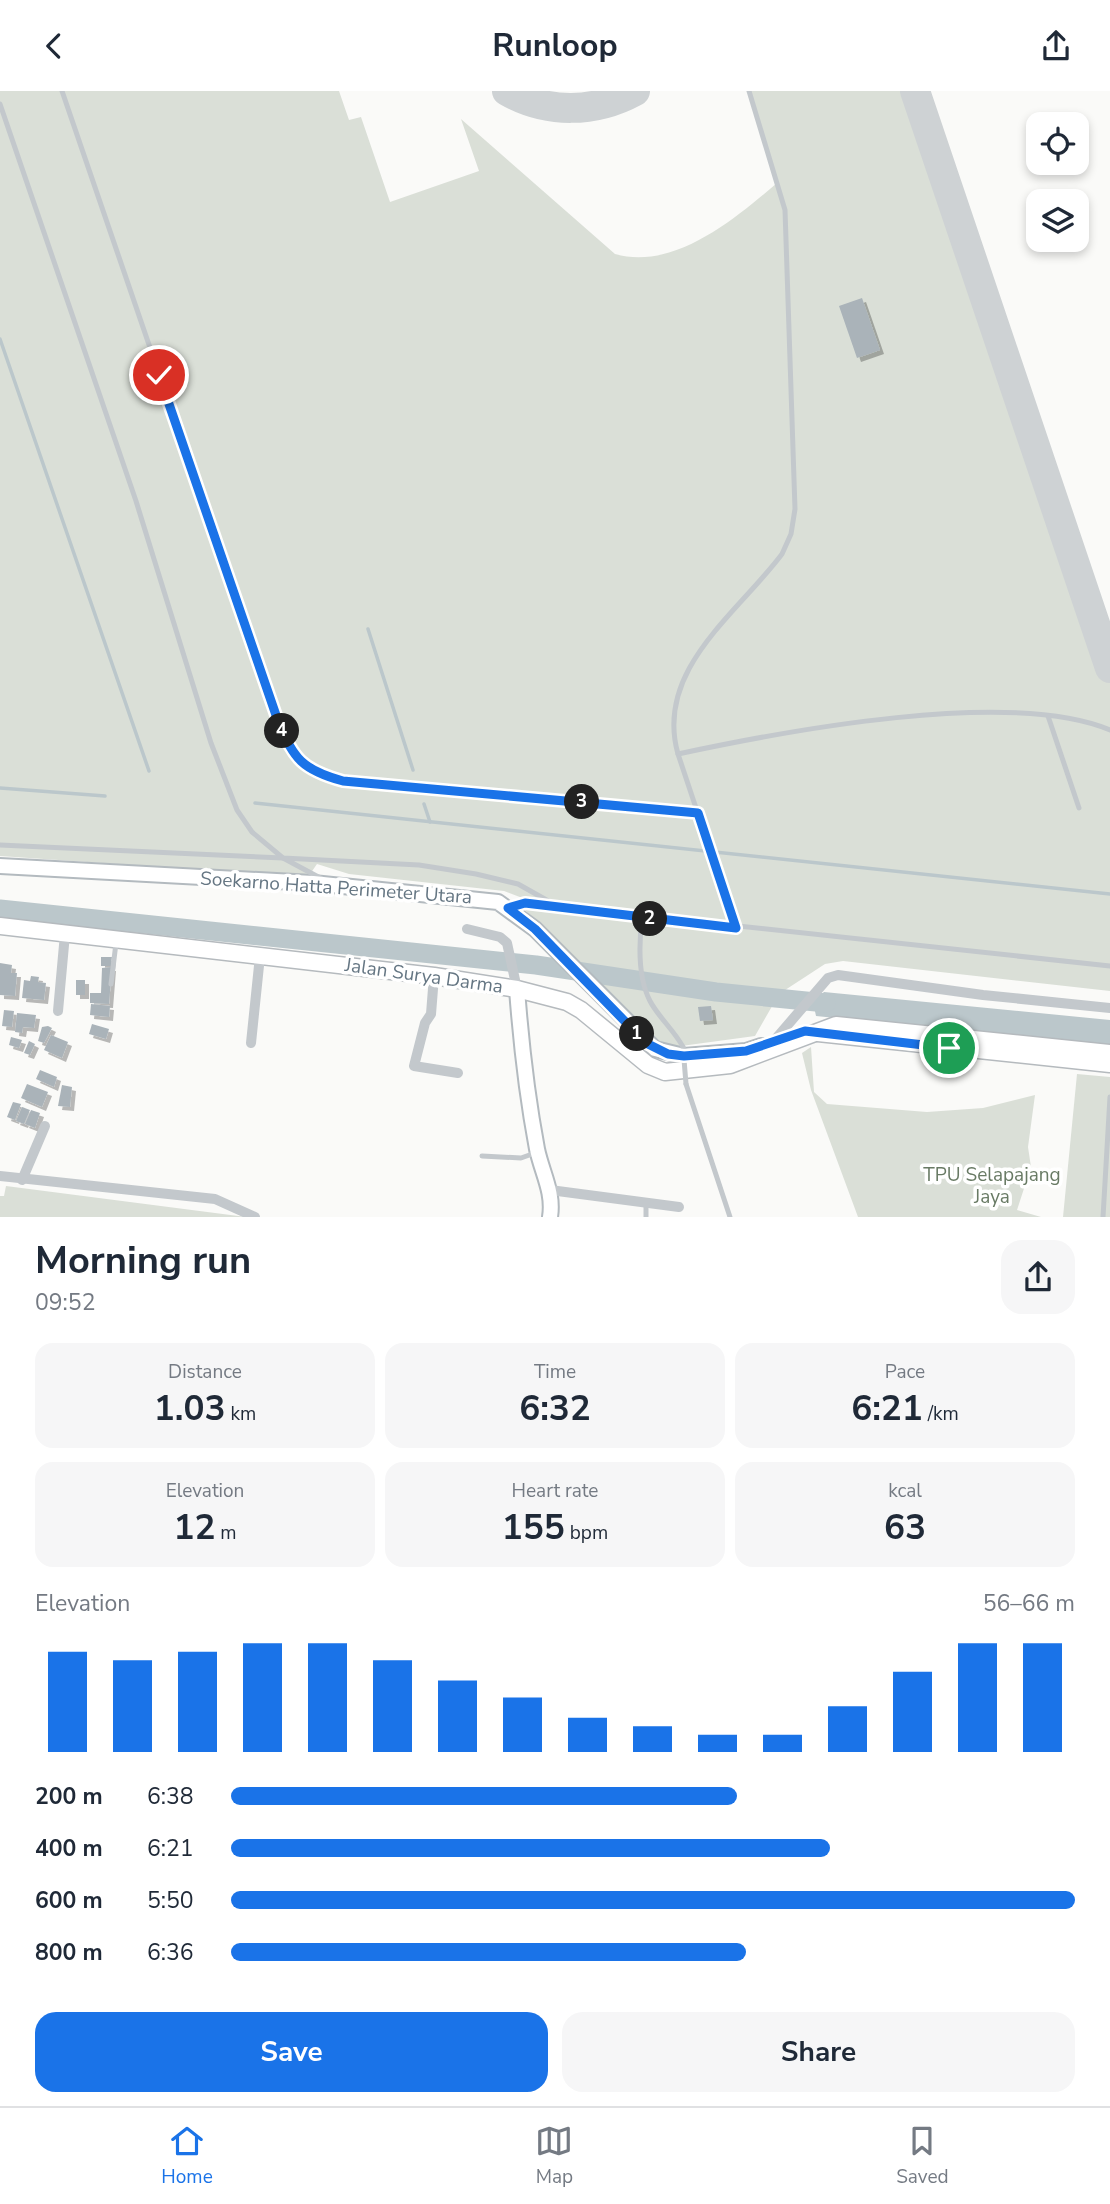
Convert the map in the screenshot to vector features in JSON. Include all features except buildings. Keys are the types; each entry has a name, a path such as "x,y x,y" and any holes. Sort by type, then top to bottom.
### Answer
{"main road":[{"name":"Soekarno Hatta Perimeter Utara","path":"0,866 331,884 481,898 508,908 547,941 646,1043 668,1054 684,1056 746,1051 799,1031 818,1033"},
{"name":"Jalan Surya Darma","path":"0,926 434,976 516,981 567,1002 648,1065 665,1072 730,1065 836,1025 1110,1053"},
{"path":"516,981 524,1068 538,1152 550,1190 550,1217"},
{"name":"Jalan Surya Darma","path":"818,1033 1110,1063"}],"street":[{"path":"467,929 500,937 507,943 516,981"},
{"path":"58,1011 65,934"},
{"path":"251,1043 260,956"},
{"path":"773,1042 828,978 849,975 983,995 1110,1008"},
{"path":"434,976 431,1014 425,1023 414,1066 458,1073"},
{"path":"22,1180 46,1126"},
{"path":"0,1176 215,1199 255,1217"},
{"path":"550,1190 679,1207"}],"lane":[{"path":"62,91 278,721 296,758 323,775 343,781 698,813"},
{"path":"736,928 678,754 672,732 672,718 681,684 696,655 782,554 791,534 796,509 785,210 749,91"},
{"path":"0,103 136,501 225,782 237,810 252,832 283,858 331,884"},
{"path":"678,754 799,731 898,719 992,712 1048,716 1110,730"},
{"path":"1048,716 1079,808"},
{"path":"0,845 419,865 518,884 559,907"},
{"path":"508,908 525,903 642,918 1110,966"},
{"path":"642,918 646,992 654,1008 683,1047 686,1084 730,1217"},
{"path":"111,984 116,940"},
{"path":"1103,1217 1110,1097"},
{"path":"482,1156 521,1158 538,1152"},
{"path":"646,1203 646,1217"}],"green space":[{"path":"0,91 339,91 349,120 361,117 390,202 479,171 461,119 615,254 637,257 659,255 703,238 743,211 777,183 749,91 915,91 1110,668 1110,991 843,961 825,964 779,994 755,1036 659,1049 525,910 525,899 504,891 349,874 317,864 308,877 0,856"},
{"path":"811,1047 814,1092 827,1104 927,1112 983,1108 1035,1095 1028,1147 1031,1167 1017,1210 1041,1217 858,1217 811,1090 802,1053"},
{"name":"TPU Selapajang Jaya","path":"1077,1074 1110,1077 1110,1217 1063,1217"},
{"path":"6,1186 246,1217 0,1217 0,1196 4,1196"}],"shaded area":[{"path":"824,992 1110,1020 1110,1046 816,1016 813,1002"}],"waterway":[{"path":"0,339 149,771"},
{"path":"368,629 413,770"},
{"path":"0,788 105,796"},
{"path":"255,803 1110,894"},
{"path":"424,804 430,822"},
{"path":"0,909 536,965 716,992 826,1003"}],"taxiway":[{"path":"507,91 538,104 571,108 604,104 635,91"},
{"path":"915,91 1110,668"}],"route":[{"path":"159,375 278,721 296,758 323,775 343,781 698,813 736,928 525,903 508,908 535,929 646,1043 655,1049 684,1056 746,1051 799,1031 949,1048"}]}
